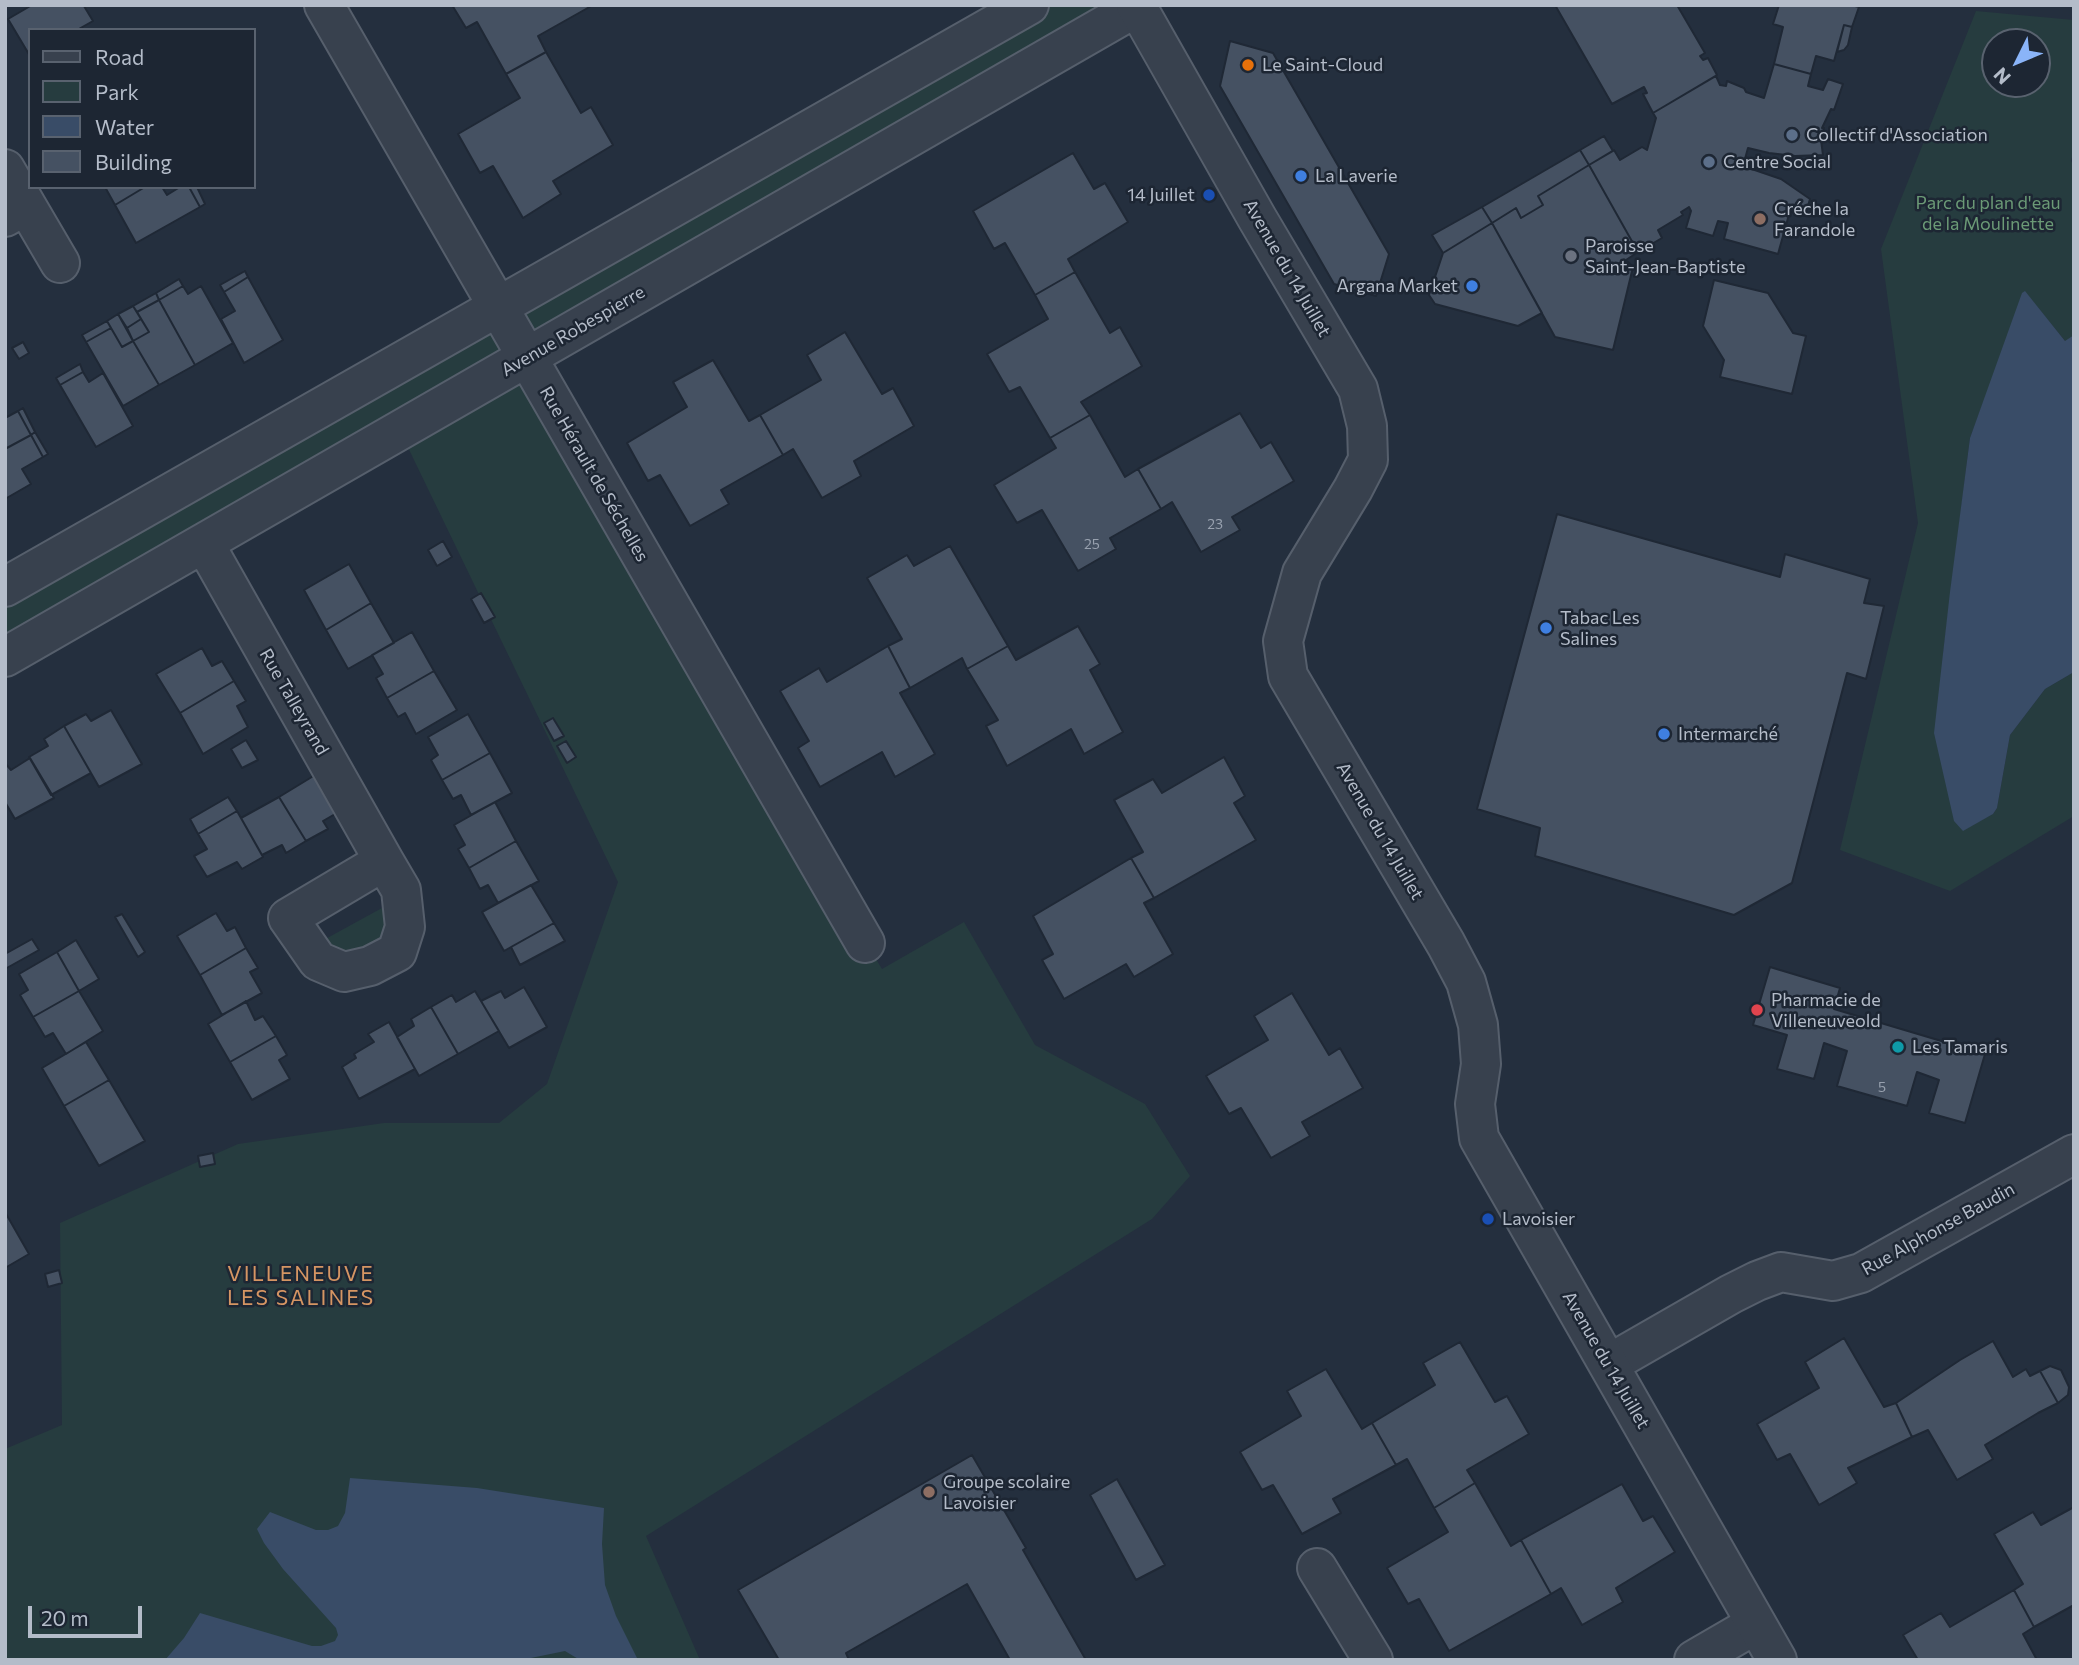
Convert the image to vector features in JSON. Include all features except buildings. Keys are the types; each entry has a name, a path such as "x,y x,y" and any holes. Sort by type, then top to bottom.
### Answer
{"street":[{"name":"Rue Hérault de Séchelles","path":"324,5 865,943"},
{"path":"5,587 1029,5"},
{"name":"Avenue Robespierre","path":"5,657 1138,6"},
{"name":"Avenue du 14 Juillet","path":"1138,6 1264,229 1359,389 1367,426 1368,460 1302,573 1283,640 1288,676 1466,982 1478,1025 1481,1064 1475,1104 1479,1138 1776,1660"},
{"path":"5,169 15,211 60,263"},
{"name":"Rue Talleyrand","path":"204,543 384,860"},
{"name":"Rue Alphonse Baudin","path":"1609,1364 1731,1294 1781,1272 1833,1281 1861,1273 2074,1154"},
{"path":"1317,1568 1373,1660"},
{"path":"1694,1660 1756,1624"}],"green space":[{"path":"1029,5 1140,5 518,363 882,969 964,922 1035,1045 1145,1104 1190,1176 1152,1219 646,1536 700,1660 5,1660 5,1449 62,1425 60,1223 238,1144 384,1123 499,1123 547,1084 618,882 400,431 5,657 5,588"},
{"name":"Parc du plan d'eau de la Moulinette","path":"1976,11 2074,20 2074,149 2071,161 2074,166 2074,335 2066,342 2025,292 1970,438 1943,655 1963,830 1993,814 1997,808 2010,735 2045,689 2074,672 2074,816 1950,891 1840,850 1918,523 1881,249"},
{"path":"402,897 370,966 309,948"}],"water":[{"path":"2025,291 2065,341 2074,335 2074,672 2045,689 2010,735 1997,808 1993,814 1963,831 1954,821 1934,733 1950,592 1970,438 2022,293"},
{"path":"350,1478 477,1488 604,1508 602,1544 605,1585 616,1616 638,1660 580,1660 565,1651 521,1660 165,1660 200,1613 312,1646 335,1641 338,1635 336,1628 283,1569 257,1529 270,1512 316,1530 328,1530 338,1526 345,1513"}],"place":[{"name":"Le Saint-Cloud","path":"1248,65"},
{"name":"Collectif d'Association","path":"1792,135"},
{"name":"Centre Social","path":"1709,162"},
{"name":"La Laverie","path":"1301,176"},
{"name":"14 Juillet","path":"1209,195"},
{"name":"Créche la Farandole","path":"1760,219"},
{"name":"Paroisse Saint-Jean-Baptiste","path":"1571,256"},
{"name":"Argana Market","path":"1472,286"},
{"name":"Tabac Les Salines","path":"1546,628"},
{"name":"Intermarché","path":"1664,734"},
{"name":"Pharmacie de Villeneuveold","path":"1757,1010"},
{"name":"Les Tamaris","path":"1898,1047"},
{"name":"Lavoisier","path":"1488,1219"},
{"name":"Groupe scolaire Lavoisier","path":"929,1492"}],"district":[{"name":"VILLENEUVE LES SALINES","path":"301,1286"}]}
